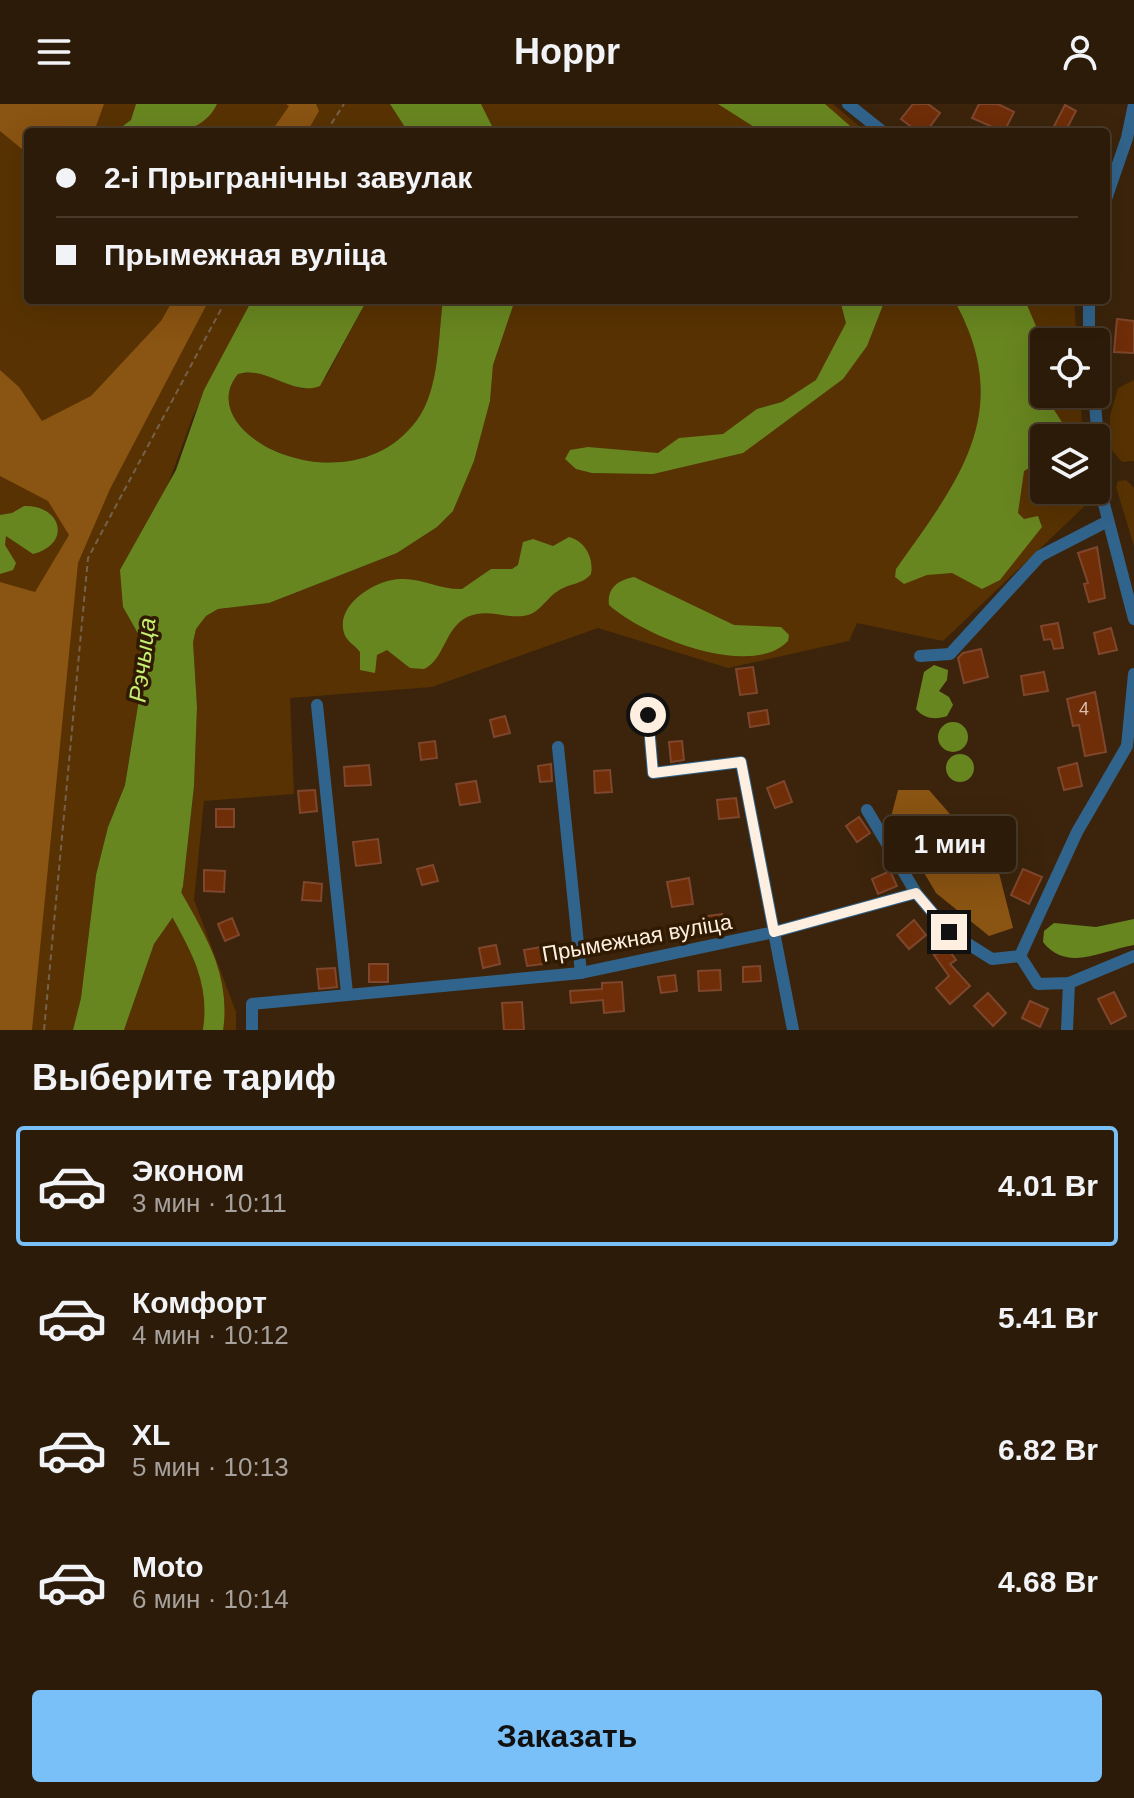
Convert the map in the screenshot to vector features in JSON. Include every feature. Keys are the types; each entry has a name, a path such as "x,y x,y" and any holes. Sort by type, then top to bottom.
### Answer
{"street":[{"path":"848,104 878,128"},
{"path":"1110,187 1127,138 1134,104"},
{"path":"1089,304 1089,328"},
{"path":"1096,408 1108,521 1134,619"},
{"path":"920,656 950,654 1040,556 1108,521"},
{"path":"1020,956 1077,832 1131,746 1134,674"},
{"path":"317,705 347,993"},
{"path":"648,715 653,773 741,762 793,1030"},
{"path":"558,747 581,973"},
{"path":"867,810 916,893 949,932 992,959 1020,956"},
{"name":"Прымежная вуліца","path":"252,1030 252,1004 581,973 774,932 916,893"},
{"path":"1020,956 1038,984 1069,983 1134,956"},
{"path":"1067,1030 1069,983"}],"path":[{"path":"329,128 344,104"},
{"path":"44,1030 88,558 224,304"}],"shaded area":[{"path":"0,104 390,104 405,128 24,128 24,304 250,304 193,416 123,607 141,639 143,675 125,784 108,827 96,875 81,998 73,1030 0,1030"},
{"path":"0,104 104,104 95,128 24,128 24,151 0,131"},
{"path":"136,104 217,104 209,116 190,128 120,128 131,120"},
{"path":"286,104 316,104 319,111 309,128 274,128 289,106"},
{"path":"390,104 481,104 493,128 405,128"},
{"path":"481,104 833,104 861,128 493,128"},
{"path":"718,104 825,104 852,128 756,128"},
{"path":"171,304 207,304 110,489 78,563 32,1030 0,1030 0,582 35,592 69,535 48,501 0,476 0,370 19,387 42,421 91,396 161,321"},
{"path":"250,304 365,304 320,386 300,388 249,372 238,374 229,397 235,420 255,440 284,454 318,462 354,460 388,447 417,420 425,407 434,378 443,304 514,304 493,365 490,401 474,461 453,511 437,527 397,553 269,603 218,609 206,616 196,629 193,642 197,707 194,786 183,886 175,914 154,944 124,1030 73,1030 81,998 96,875 108,827 125,785 143,675 141,639 123,607 120,570 176,470 204,390"},
{"path":"365,304 443,304 434,378 425,408 417,420 388,447 354,460 318,462 284,454 255,440 235,420 229,397 238,374 258,372 303,389 326,377"},
{"path":"514,304 1074,304 1076,328 1030,328 1030,408 1081,408 1082,424 1030,424 1030,504 1087,504 943,641 857,623 849,641 728,668 598,628 432,687 290,698 294,794 204,801 194,900 236,1012 236,1030 124,1030 154,944 175,914 183,886 194,786 197,707 193,642 196,629 206,616 218,609 269,603 397,553 437,527 453,511 474,461 490,401 493,365"},
{"path":"841,304 883,304 867,346 843,379 743,453 653,474 592,473 576,469 565,459 570,450 588,447 658,453 679,438 723,434 757,409 782,402 816,380 846,323"},
{"path":"956,304 1027,304 1037,328 1030,328 1030,408 1053,408 1063,424 1030,424 1030,468 1024,471 1018,513 1024,519 1038,516 1042,527 1000,580 982,589 952,573 927,575 904,584 895,577 896,569 940,505 972,443 980,410 980,376 972,340"},
{"path":"1134,380 1134,461 1122,462 1110,448 1110,416 1118,388"},
{"path":"1126,480 1134,488 1134,546 1116,487 1118,481"},
{"path":"24,506 47,512 54,518 57,534 45,549 33,554 6,536 5,545 16,563 13,570 0,574 0,515"},
{"path":"569,537 580,542 587,551 591,574 558,591 534,612 523,616 482,613 467,617 459,622 436,658 424,669 410,668 387,650 377,655 375,673 360,670 360,652 345,636 343,622 352,603 370,588 401,579 462,589 491,569 512,569 518,565 523,542 533,539 553,546"},
{"path":"634,577 734,625 781,627 789,635 788,641 771,652 749,656 724,655 671,640 646,629 609,605 615,586"},
{"path":"934,665 948,670 947,680 939,691 949,697 953,705 947,716 939,718 926,717 916,709 924,672"},
{"path":"953,722 959,723 967,731 967,743 959,751 953,752 947,751 939,743 938,737 939,731 947,723"},
{"path":"960,754 970,758 974,768 970,778 960,782 950,778 946,768 950,758"},
{"path":"898,790 929,790 998,869 1013,928 989,936 936,893 891,817"},
{"path":"1134,919 1134,945 1074,958 1053,951 1043,942 1044,931 1054,923 1096,927"}],"building":[{"path":"913,104 928,104 940,113 929,128 913,128 901,119"},
{"path":"979,104 998,104 1014,112 1006,128 995,128 972,118"},
{"path":"1065,105 1076,111 1067,128 1053,128"},
{"path":"1117,319 1134,321 1134,353 1114,352"},
{"path":"1097,547 1105,598 1089,602 1084,584 1088,583 1078,553"},
{"path":"1058,623 1063,648 1054,649 1051,639 1044,640 1041,626"},
{"path":"1111,628 1117,650 1099,654 1094,633"},
{"path":"981,649 988,677 964,683 958,658 963,653"},
{"path":"753,667 757,693 740,695 736,669"},
{"path":"1044,672 1048,691 1024,695 1021,676"},
{"path":"1095,692 1106,752 1085,756 1079,725 1073,726 1067,699"},
{"path":"767,710 769,724 750,727 748,713"},
{"path":"505,716 510,733 494,737 490,720"},
{"path":"435,741 437,758 421,760 419,743"},
{"path":"682,741 684,760 671,762 669,742"},
{"path":"1077,763 1082,786 1064,790 1058,768"},
{"path":"551,764 552,781 540,782 538,766"},
{"path":"369,765 371,785 345,786 344,767"},
{"path":"610,770 612,792 595,793 594,771"},
{"path":"476,781 480,802 460,805 456,784"},
{"path":"784,781 792,802 775,808 767,788"},
{"path":"315,790 317,811 300,813 298,791"},
{"path":"736,798 739,817 719,819 717,800"},
{"path":"216,809 234,809 234,827 216,827"},
{"path":"859,817 870,833 857,842 846,826"},
{"path":"378,839 381,863 356,866 353,842"},
{"path":"433,865 438,881 422,885 417,869"},
{"path":"1023,869 1042,877 1029,904 1011,895"},
{"path":"204,870 225,871 224,892 204,891"},
{"path":"890,871 897,886 878,894 872,879"},
{"path":"689,878 693,904 672,907 667,882"},
{"path":"304,882 322,884 321,901 302,900"},
{"path":"722,914 724,933 708,935 706,916"},
{"path":"232,918 239,935 225,941 218,924"},
{"path":"914,920 926,935 909,949 897,935"},
{"path":"496,945 500,964 483,968 479,948"},
{"path":"541,947 544,964 527,966 524,950"},
{"path":"948,949 956,960 950,964 970,986 950,1004 936,988 949,976 934,955"},
{"path":"369,964 388,964 388,982 369,982"},
{"path":"760,966 761,981 743,982 743,967"},
{"path":"335,968 337,987 319,989 317,969"},
{"path":"720,970 721,990 699,991 698,971"},
{"path":"675,975 677,991 661,993 658,977"},
{"path":"622,982 624,1011 604,1013 603,1000 571,1003 570,991 602,989 602,983"},
{"path":"1114,992 1126,1016 1111,1024 1098,999"},
{"path":"988,993 1006,1013 993,1026 974,1006"},
{"path":"1030,1001 1048,1009 1040,1027 1022,1018"},
{"path":"522,1002 524,1030 504,1030 502,1003"}],"waterway":[{"name":"Рэчыца","path":"164,882 202,952 208,970 215,1009 213,1030"}],"route":[{"path":"648,715 653,773 741,762 774,932 916,893 949,932"}]}
